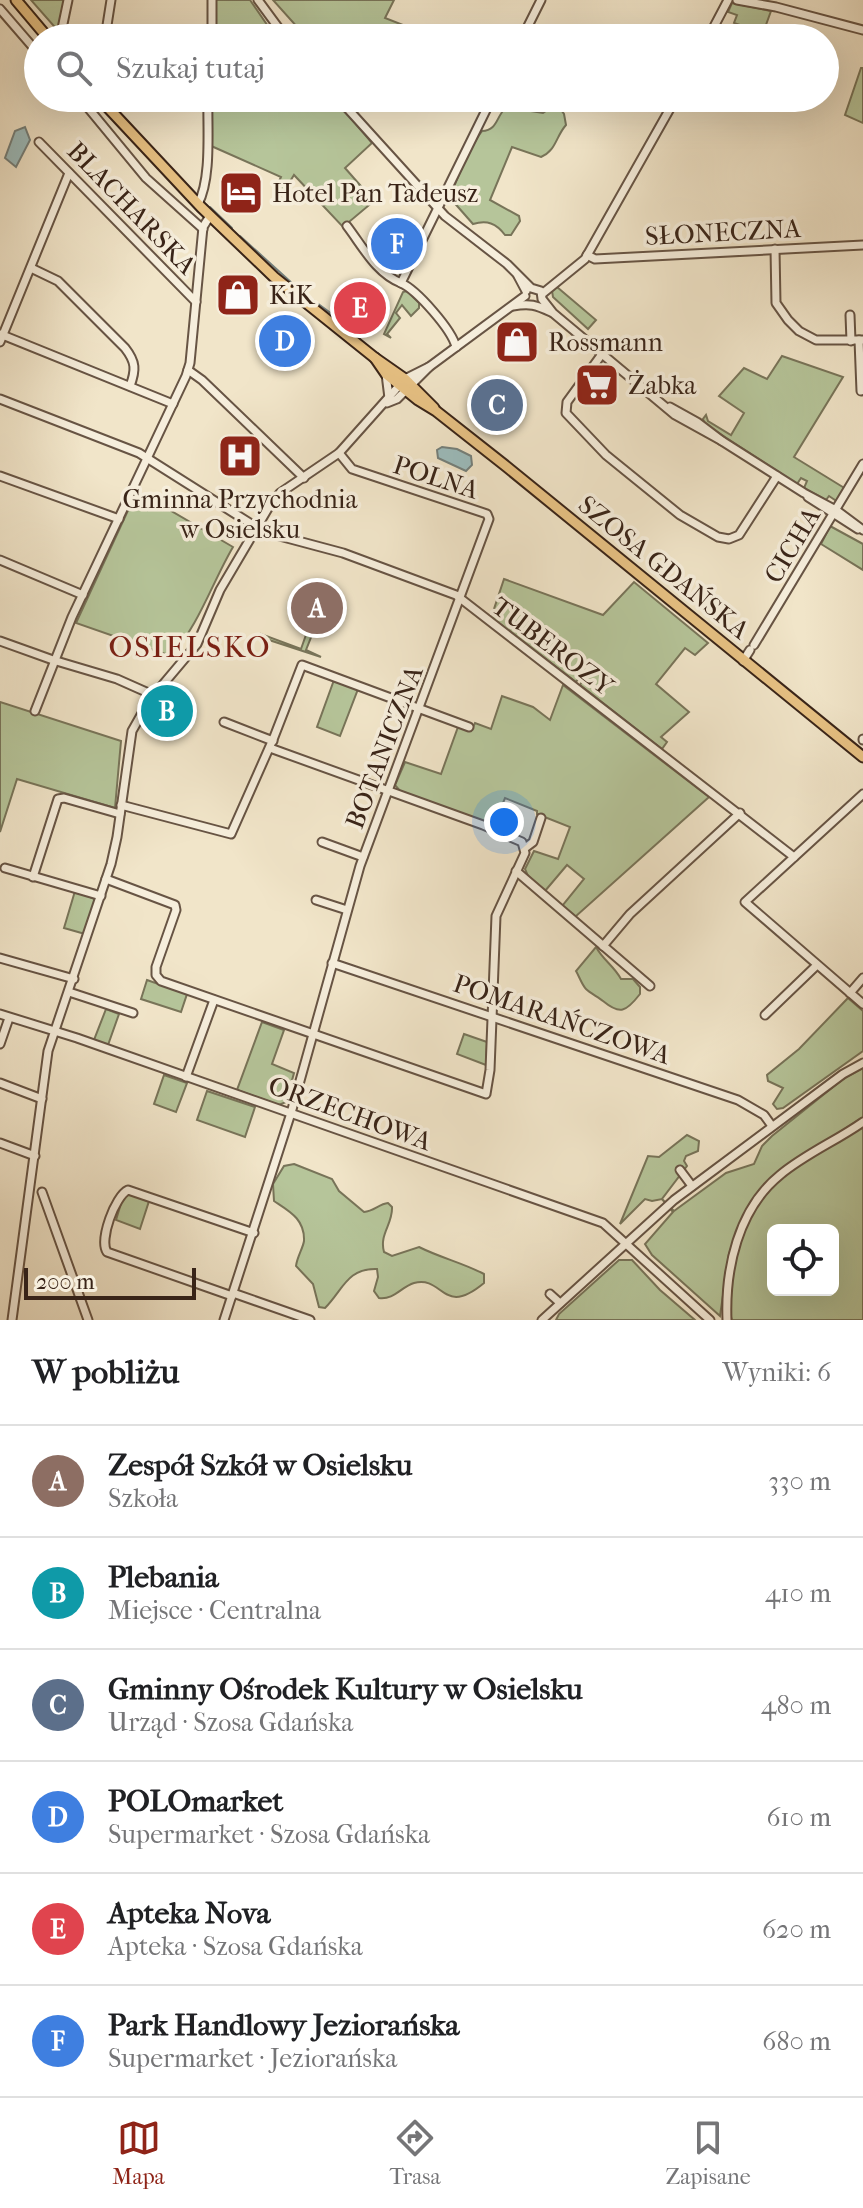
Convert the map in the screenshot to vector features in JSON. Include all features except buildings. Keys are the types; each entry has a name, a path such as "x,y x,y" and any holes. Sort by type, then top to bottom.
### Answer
{"main road":[{"path":"16,0 36,24"},
{"name":"SZOSA GDAŃSKA","path":"112,112 198,204 291,292 406,385"},
{"name":"SZOSA GDAŃSKA","path":"375,358 386,374 427,398 436,411 863,757"}],"street":[{"path":"63,24 68,0"},
{"path":"107,24 111,0"},
{"path":"212,0 212,24"},
{"path":"258,0 276,24"},
{"path":"529,24 541,0"},
{"path":"715,24 728,0"},
{"path":"737,0 776,3 863,30"},
{"path":"0,9 24,37"},
{"path":"92,112 146,178 203,229"},
{"path":"198,204 205,173 207,112"},
{"path":"351,112 437,208 517,274 553,313 664,405 684,421 722,441 863,531"},
{"path":"401,283 485,112"},
{"path":"12,1320 48,1051 106,879 130,736 140,714 194,649 220,590 274,498 339,453 387,401 429,367 513,306 554,282 587,255 668,112"},
{"name":"BLACHARSKA","path":"39,142 196,302"},
{"path":"69,173 1,337 173,404"},
{"path":"35,711 53,660 188,370 203,229 210,216"},
{"path":"347,226 389,278 411,288 454,339 456,347"},
{"name":"SŁONECZNA","path":"587,255 595,259 863,245"},
{"path":"775,249 776,303 783,315 799,331 816,340 858,340"},
{"path":"31,268 58,281 131,356 136,371 130,386"},
{"path":"850,315 858,340 861,391"},
{"path":"602,354 567,402 566,413 606,455 680,515 718,537 729,539 739,535 777,476"},
{"path":"188,370 304,478"},
{"path":"386,374 387,401"},
{"name":"TUBEROZY","path":"0,399 104,438 147,459 272,534 343,553 455,594 794,857"},
{"name":"POLNA","path":"339,453 352,469 489,516 461,599"},
{"name":"CICHA","path":"743,661 863,464"},
{"path":"0,476 119,519"},
{"path":"0,560 83,595"},
{"name":"BOTANICZNA","path":"224,1320 291,1113 363,857 461,599"},
{"path":"0,641 117,679 153,695"},
{"path":"33,877 58,799 231,834 302,665 469,727"},
{"path":"224,722 271,744 523,845 533,842 541,818"},
{"path":"863,794 745,902 863,1004"},
{"path":"603,946 630,914 740,813"},
{"path":"322,842 363,857"},
{"path":"106,879 175,905 176,910 156,967 156,975 161,981 486,1094 496,916 525,853 523,845"},
{"path":"5,868 101,896"},
{"path":"516,871 650,986"},
{"path":"316,900 347,910"},
{"path":"0,958 74,979"},
{"name":"POMARAŃCZOWA","path":"332,963 738,1100 764,1115 772,1126"},
{"path":"765,1015 817,965"},
{"path":"850,993 863,978"},
{"path":"69,992 133,1013"},
{"path":"186,1077 214,1000"},
{"name":"ORZECHOWA","path":"0,1014 603,1223 710,1320"},
{"path":"0,1044 9,1018"},
{"path":"542,1320 692,1186 843,1074 863,1063"},
{"path":"0,1083 42,1099"},
{"path":"727,1320 731,1261 744,1224 766,1188 783,1173 863,1122"},
{"path":"0,1143 35,1156"},
{"path":"680,1170 692,1186"},
{"path":"254,1233 128,1190 119,1196 103,1247 110,1253 310,1320"},
{"path":"42,1192 88,1320"},
{"path":"550,1294 560,1303"}],"green space":[{"path":"31,0 65,0 61,24 52,24"},
{"path":"215,0 250,0 266,24 214,24"},
{"path":"273,0 394,0 385,18 400,24 294,24"},
{"path":"732,3 771,11 766,24 737,24 734,23 737,15 728,12"},
{"path":"863,68 863,123 845,115"},
{"path":"210,112 346,112 372,143 345,168 374,201 343,227 294,175 281,196 274,192 281,177 209,145"},
{"path":"563,112 566,125 553,147 541,157 512,147 490,200 519,216 520,221 511,235 505,235 491,224 473,224 451,199 474,143 482,131 493,127 501,113"},
{"path":"557,287 596,320 588,329 553,297 552,291"},
{"path":"407,291 419,303 419,308 411,316 402,305 396,313 400,318 387,334 391,338 384,334 403,292"},
{"path":"782,356 843,377 794,457 846,489 838,502 829,496 826,500 804,488 807,481 801,478 797,484 705,424 703,419 706,415 708,421 731,435 744,413 719,396 744,368 767,379"},
{"path":"137,491 233,547 197,617 171,656 76,623"},
{"path":"830,526 863,544 863,570 821,544"},
{"path":"504,579 603,615 634,582 708,643 695,655 685,648 656,684 689,712 661,737 667,742 662,749 580,685 583,680 576,682 491,618"},
{"path":"323,592 327,596 320,615 323,620 318,620 306,650 321,657 260,637 261,634 301,649 313,615 319,615 315,613"},
{"path":"334,680 358,689 340,736 317,727"},
{"path":"563,685 709,797 575,917 562,906 584,879 567,865 545,891 528,876 525,869 534,851 558,859 570,827 505,798 494,825 400,791 395,785 405,762 441,774 458,727 471,731 475,723 491,729 502,696 533,707 550,720"},
{"path":"0,702 121,741 115,808 17,779 0,832"},
{"path":"75,891 95,899 85,934 64,928"},
{"path":"596,947 621,979 633,979 640,987 640,994 623,1010 614,1008 588,990 576,971"},
{"path":"147,980 187,994 181,1012 141,999"},
{"path":"848,998 863,1011 863,1051 783,1108 777,1109 773,1104 783,1088 768,1081 767,1075 799,1049"},
{"path":"106,1009 119,1014 108,1045 94,1040"},
{"path":"262,1022 284,1030 272,1064 294,1073 286,1102 279,1105 237,1090"},
{"path":"464,1034 487,1042 486,1065 457,1054"},
{"path":"863,1068 863,1117 789,1165 788,1171 863,1125 863,1320 732,1320 729,1311 737,1231 729,1254 720,1316 652,1255 645,1244 673,1212 662,1199 674,1211 726,1173 754,1164 762,1146 772,1136 843,1079"},
{"path":"164,1075 187,1083 176,1112 154,1104"},
{"path":"207,1091 255,1107 245,1137 197,1120"},
{"path":"687,1135 699,1141 698,1151 686,1156 684,1161 687,1166 662,1199 645,1199 620,1224 648,1156 659,1157"},
{"path":"294,1164 332,1179 339,1191 364,1212 388,1203 392,1213 383,1240 384,1252 392,1256 419,1247 484,1274 484,1283 460,1297 451,1296 424,1282 409,1285 389,1297 379,1298 374,1291 377,1269 367,1270 346,1281 325,1308 319,1307 313,1284 296,1266 304,1241 302,1227 295,1216 274,1201 273,1184 284,1166"},
{"path":"130,1194 149,1201 140,1229 116,1220 123,1197"},
{"path":"619,1260 632,1260 660,1290 695,1320 556,1320"}],"water":[{"path":"25,127 30,140 16,167 5,158 15,131"},
{"path":"442,447 457,449 471,456 472,465 466,471 438,458 437,450"}],"waterway":[{"path":"210,207 232,228"},
{"path":"240,236 293,284"},
{"path":"306,295 347,325"}],"place":[{"name":"Hotel Pan Tadeusz","path":"241,193"},
{"name":"Park Handlowy Jeziorańska","path":"397,244"},
{"name":"KiK","path":"238,295"},
{"name":"Apteka Nova","path":"360,308"},
{"name":"POLOmarket","path":"285,341"},
{"name":"Rossmann","path":"517,342"},
{"name":"Żabka","path":"597,385"},
{"name":"Gminny Ośrodek Kultury w Osielsku","path":"497,405"},
{"name":"Gminna Przychodnia w Osielsku","path":"240,456"},
{"name":"Zespół Szkół w Osielsku","path":"317,608"},
{"name":"Plebania","path":"167,711"}],"district":[{"name":"OSIELSKO","path":"190,647"}]}
